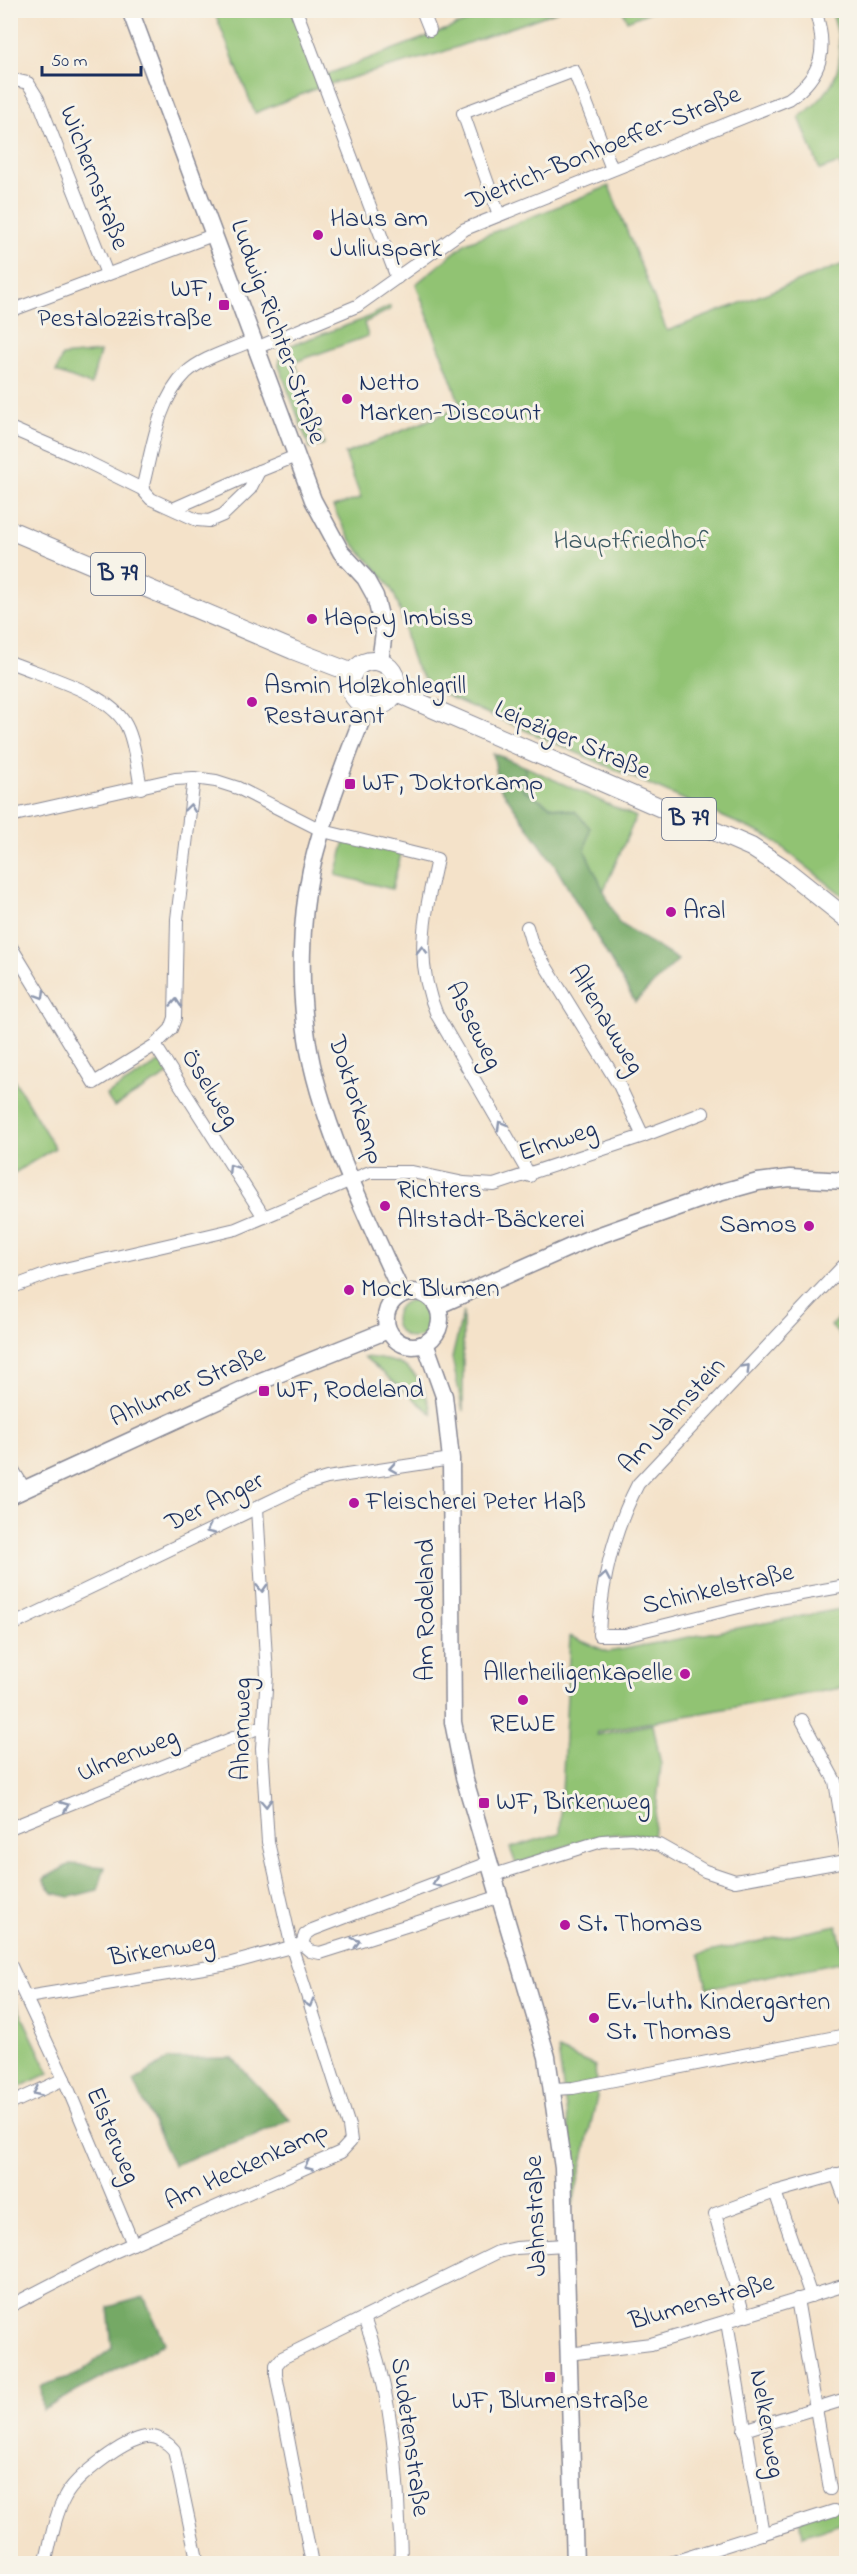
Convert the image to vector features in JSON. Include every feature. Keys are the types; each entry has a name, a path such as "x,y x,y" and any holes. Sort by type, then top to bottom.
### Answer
{"main road":[{"name":"B 79","path":"10,530 314,659 353,673"},
{"path":"364,662 380,662 393,671 396,681 395,692 384,705 366,706 352,693 350,686 353,673 364,662"},
{"name":"Leipziger Straße","path":"395,692 751,848 782,867 846,918"}],"street":[{"name":"Ludwig-Richter-Straße","path":"130,10 313,500 341,552 365,578 375,596 384,632 380,662"},
{"path":"296,10 397,279"},
{"path":"422,10 430,30"},
{"name":"Dietrich-Bonhoeffer-Straße","path":"142,489 163,411 187,373 202,363 357,306 397,279 451,237 499,215 789,99 807,86 818,68 822,49 821,28 815,10"},
{"path":"499,215 462,112 574,71 612,169"},
{"name":"Wichernstraße","path":"10,79 28,83 39,99 107,274"},
{"path":"10,311 213,234"},
{"path":"10,428 77,457 142,489 151,499 197,520 209,521 223,515 250,489 259,471"},
{"path":"173,509 296,456"},
{"path":"10,662 99,698 115,709 127,727 141,788"},
{"name":"Doktorkamp","path":"366,706 322,831 311,870 303,935 307,1039 331,1128 402,1294"},
{"path":"10,816 194,778"},
{"name":"Asseweg","path":"194,778 238,788 322,831 437,859 421,951 428,993 437,1015 530,1176"},
{"name":"Öselweg","path":"194,778 177,919 175,1018 171,1029 155,1045 264,1217"},
{"name":"Altenauweg","path":"527,927 532,944 619,1085 644,1137"},
{"path":"10,945 93,1083 155,1045"},
{"name":"Elmweg","path":"352,1179 370,1172 388,1171 494,1185 530,1176 644,1137 703,1113"},
{"path":"437,1306 586,1240 715,1194 758,1182 790,1178 846,1181"},
{"path":"10,1288 56,1270 236,1229 352,1179"},
{"name":"Am Jahnstein","path":"599,1635 606,1569 620,1522 638,1484 846,1263"},
{"path":"422,1293 437,1306 440,1324 435,1336 425,1343 404,1344 388,1330 387,1312 392,1301 402,1294 422,1293"},
{"name":"Ahlumer Straße","path":"17,1492 261,1381 388,1330"},
{"name":"Am Rodeland","path":"425,1343 444,1396 451,1459 453,1722 464,1777 493,1868"},
{"name":"Der Anger","path":"10,1626 304,1485 327,1479 451,1459"},
{"path":"10,1465 17,1492"},
{"name":"Ahornweg","path":"257,1508 267,1675 263,1726 268,1842 297,1946"},
{"name":"Schinkelstraße","path":"599,1635 625,1635 767,1600 846,1586"},
{"path":"802,1720 835,1781 846,1850"},
{"name":"Ulmenweg","path":"10,1828 263,1726"},
{"name":"Birkenweg","path":"297,1946 312,1930 493,1868 602,1841 632,1839 659,1845 705,1871 735,1881 846,1861"},
{"name":"Jahnstraße","path":"493,1868 547,2057 563,2168 575,2564"},
{"name":"Birkenweg","path":"27,1997 228,1964 297,1946 320,1953 501,1896"},
{"name":"Am Heckenkamp","path":"10,2306 134,2244 347,2148 351,2141 349,2126 297,1946"},
{"name":"Elsterweg","path":"11,1968 27,1997 64,2079 134,2244"},
{"path":"553,2089 573,2088 846,2035"},
{"path":"10,2104 64,2079"},
{"path":"744,2316 715,2214 775,2192 841,2173 846,2202"},
{"path":"775,2192 811,2296"},
{"path":"312,2564 276,2365 291,2352 498,2252 516,2248 565,2245"},
{"name":"Blumenstraße","path":"568,2354 651,2344 846,2285"},
{"path":"797,2299 830,2489"},
{"name":"Sudetenstraße","path":"364,2318 379,2368 394,2453 398,2485 400,2564"},
{"name":"Nelkenweg","path":"727,2322 763,2534"},
{"path":"744,2430 846,2399"},
{"path":"45,2564 59,2510 75,2483 91,2468 133,2442 147,2437 169,2444 174,2450 198,2564"},
{"path":"667,2564 834,2511"}],"green space":[{"path":"214,11 295,11 320,77 495,11 558,11 440,53 323,86 255,113"},
{"path":"623,11 652,11 627,21"},
{"path":"831,11 846,11 846,181 839,163 820,170 799,117 824,95 837,70 839,43"},
{"name":"Hauptfriedhof","path":"609,186 667,331 846,263 846,898 769,837 436,691 425,680 413,659 392,590 351,540 333,507 361,498 345,454 461,407 416,284 466,243"},
{"path":"390,306 391,309 364,323 368,336 295,362 324,444 310,449 279,366 281,352 286,347 362,320"},
{"path":"100,352 91,385 56,372 62,356"},
{"path":"493,753 526,767 523,789 550,806 576,812 590,828 585,851 619,923 678,960 635,1002 554,864 499,786"},
{"path":"526,767 636,817 603,892 585,851 576,812 550,806 523,789"},
{"path":"346,837 402,850 392,889 336,875"},
{"path":"162,1061 169,1074 114,1107 106,1095"},
{"path":"10,1073 55,1148 11,1175 10,1175"},
{"path":"414,1300 427,1306 433,1319 427,1332 414,1338 401,1332 395,1319 401,1306"},
{"path":"846,1309 846,1342 831,1326"},
{"path":"463,1312 463,1411 452,1358"},
{"path":"364,1357 403,1365 411,1371 423,1388 432,1414"},
{"path":"846,1608 846,1687 597,1732 597,1735 653,1724 661,1765 653,1837 635,1834 601,1836 516,1864 510,1848 560,1833 570,1636 608,1652"},
{"path":"70,1864 105,1867 98,1890 70,1897 53,1893 43,1879"},
{"path":"837,1925 845,1961 707,1988 699,1954"},
{"path":"15,2001 49,2073 11,2091 11,2012"},
{"path":"558,2050 595,2066 597,2097 572,2208 572,2154"},
{"path":"232,2058 290,2120 252,2137 173,2165 134,2081 168,2059"},
{"path":"144,2297 165,2343 43,2410 41,2386 78,2374 112,2348 108,2307"},
{"path":"846,2500 846,2521 803,2536 800,2517"}],"place":[{"name":"Haus am Juliuspark","path":"318,235"},
{"name":"WF, Pestalozzistraße","path":"224,305"},
{"name":"Netto Marken-Discount","path":"347,399"},
{"name":"Happy Imbiss","path":"312,619"},
{"name":"Asmin Holzkohlegrill Restaurant","path":"252,702"},
{"name":"WF, Doktorkamp","path":"350,784"},
{"name":"Aral","path":"671,912"},
{"name":"Richters Altstadt-Bäckerei","path":"385,1206"},
{"name":"Samos","path":"809,1226"},
{"name":"Mock Blumen","path":"349,1290"},
{"name":"WF, Rodeland","path":"264,1391"},
{"name":"Fleischerei Peter Haß","path":"354,1503"},
{"name":"Allerheiligenkapelle","path":"685,1674"},
{"name":"REWE","path":"523,1700"},
{"name":"WF, Birkenweg","path":"484,1803"},
{"name":"St. Thomas","path":"565,1925"},
{"name":"Ev.-luth. Kindergarten St. Thomas","path":"594,2018"},
{"name":"WF, Blumenstraße","path":"550,2377"}]}
